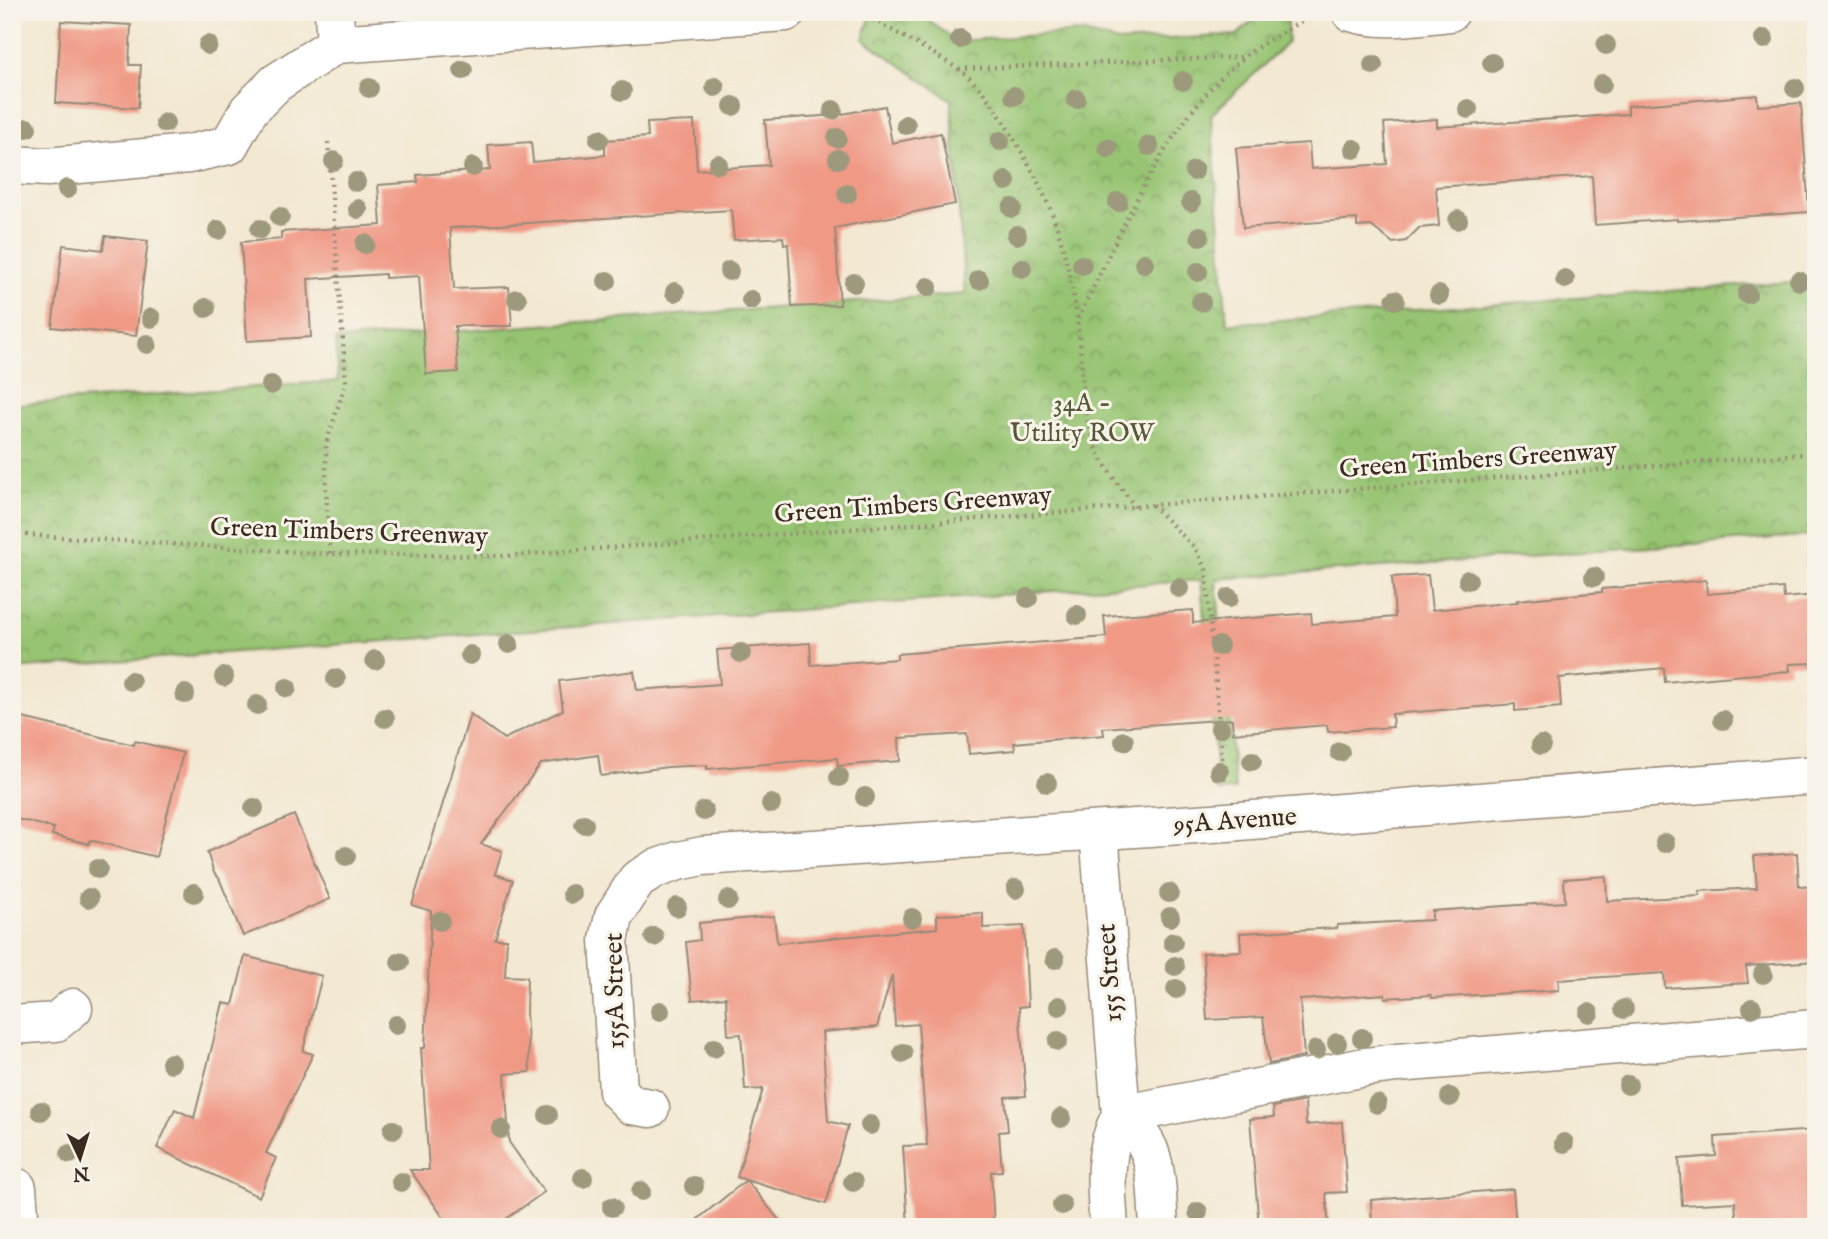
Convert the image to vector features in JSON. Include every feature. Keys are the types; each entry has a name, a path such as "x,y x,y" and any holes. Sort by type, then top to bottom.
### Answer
{"street":[{"path":"12,165 47,167 189,154 229,145 249,110 335,28 786,12"},
{"path":"1350,12 1362,16 1393,17 1437,13"},
{"name":"95A Avenue","path":"654,869 703,856 1099,831 1816,775"},
{"name":"155 Street","path":"1099,831 1121,1115 1112,1132 1108,1151 1106,1191 1109,1227"},
{"name":"155A Street","path":"650,1108 632,1105 618,1091 609,940 614,916 637,880 654,869"},
{"path":"12,1025 56,1022 73,1008"},
{"path":"1121,1115 1397,1063 1816,1029"},
{"path":"1121,1115 1136,1129 1147,1146 1156,1185 1159,1227"},
{"path":"12,1186 17,1188 20,1227"}],"path":[{"path":"861,12 958,69 974,82 1002,119 1030,167 1045,197 1072,287 1093,441 1111,474 1135,507"},
{"path":"1078,320 1144,187 1162,156 1201,101 1243,57 1301,22"},
{"path":"958,69 1243,57"},
{"path":"328,142 346,382 326,444 331,555"},
{"name":"Green Timbers Greenway","path":"12,534 331,555 506,556 1816,453"},
{"path":"1152,505 1194,547 1206,570 1224,788"}],"green space":[{"name":"34A - Utility ROW","path":"872,12 916,12 957,41 1081,32 1118,42 1237,35 1262,12 1286,12 1288,42 1211,115 1227,324 1816,280 1816,535 1216,579 1235,790 1218,791 1201,580 12,669 12,405 338,381 336,340 965,294 951,100 863,39"}],"building":[{"path":"61,21 131,25 129,65 141,65 138,108 56,103"},
{"path":"1757,95 1758,106 1801,103 1809,212 1595,225 1592,176 1436,187 1439,226 1419,228 1406,241 1393,243 1371,226 1357,227 1357,219 1243,228 1236,148 1309,143 1311,169 1387,164 1384,123 1437,119 1437,127 1628,114 1628,106"},
{"path":"885,106 892,143 941,133 955,204 835,228 840,305 792,307 788,244 784,244 783,237 734,240 731,210 450,228 454,289 509,287 512,326 455,326 458,372 426,374 419,276 385,278 385,274 308,279 311,337 247,341 241,242 281,239 281,232 381,225 378,185 418,182 417,175 490,170 488,145 531,142 533,162 605,155 605,140 648,137 647,123 694,121 697,170 769,165 765,120 837,115"},
{"path":"105,236 148,241 136,336 52,327 63,245 103,250"},
{"path":"1428,575 1432,610 1602,592 1602,589 1706,580 1707,594 1783,588 1784,598 1816,595 1816,663 1789,664 1790,671 1665,682 1664,668 1559,678 1561,707 1515,711 1515,704 1392,714 1393,727 1328,732 1327,725 1233,733 1232,719 1103,728 1104,735 1014,743 1015,750 969,754 967,734 899,738 900,761 838,766 837,758 707,769 707,765 668,767 601,776 598,755 541,764 481,844 502,851 495,874 513,880 495,939 507,939 505,976 527,977 526,1013 530,1072 505,1074 509,1142 544,1192 495,1227 450,1227 410,1170 429,1170 421,1048 425,1048 431,911 412,905 470,714 504,739 563,710 559,681 634,671 637,690 720,684 717,650 810,643 811,665 897,659 897,654 1106,637 1104,616 1193,610 1193,623 1311,613 1312,624 1395,617 1392,577"},
{"path":"23,718 134,745 135,741 183,753 156,857 90,840 89,844 52,835 54,828 12,818 12,764"},
{"path":"294,815 330,899 243,936 207,852"},
{"path":"1797,853 1799,887 1816,886 1816,961 1746,966 1748,983 1665,988 1664,973 1558,980 1559,990 1432,998 1431,995 1385,998 1385,994 1300,1000 1304,1057 1269,1064 1263,1017 1207,1020 1203,953 1241,951 1240,933 1432,920 1432,911 1565,902 1564,879 1606,876 1607,901 1700,896 1700,891 1757,888 1754,856"},
{"path":"983,913 983,928 1024,926 1028,1006 1019,1007 1026,1096 1005,1097 1008,1131 999,1132 1002,1171 991,1172 994,1227 908,1227 903,1146 927,1145 918,1024 895,1026 892,975 877,1027 822,1032 828,1121 848,1126 826,1204 737,1177 763,1089 745,1090 741,1034 728,1035 726,997 692,1000 686,942 700,940 699,923 774,916 777,943 937,928 937,915"},
{"path":"245,956 322,976 303,1051 313,1054 266,1153 276,1158 259,1197 157,1148 175,1109 194,1118 223,1003 233,1005"},
{"path":"1305,1101 1306,1125 1342,1122 1347,1192 1326,1193 1329,1227 1259,1227 1250,1119 1274,1117 1273,1107"},
{"path":"1816,1130 1816,1227 1737,1227 1735,1202 1682,1205 1679,1159 1716,1156 1715,1137"},
{"path":"746,1180 785,1227 688,1227"},
{"path":"1513,1189 1516,1227 1372,1227 1371,1200"}]}
